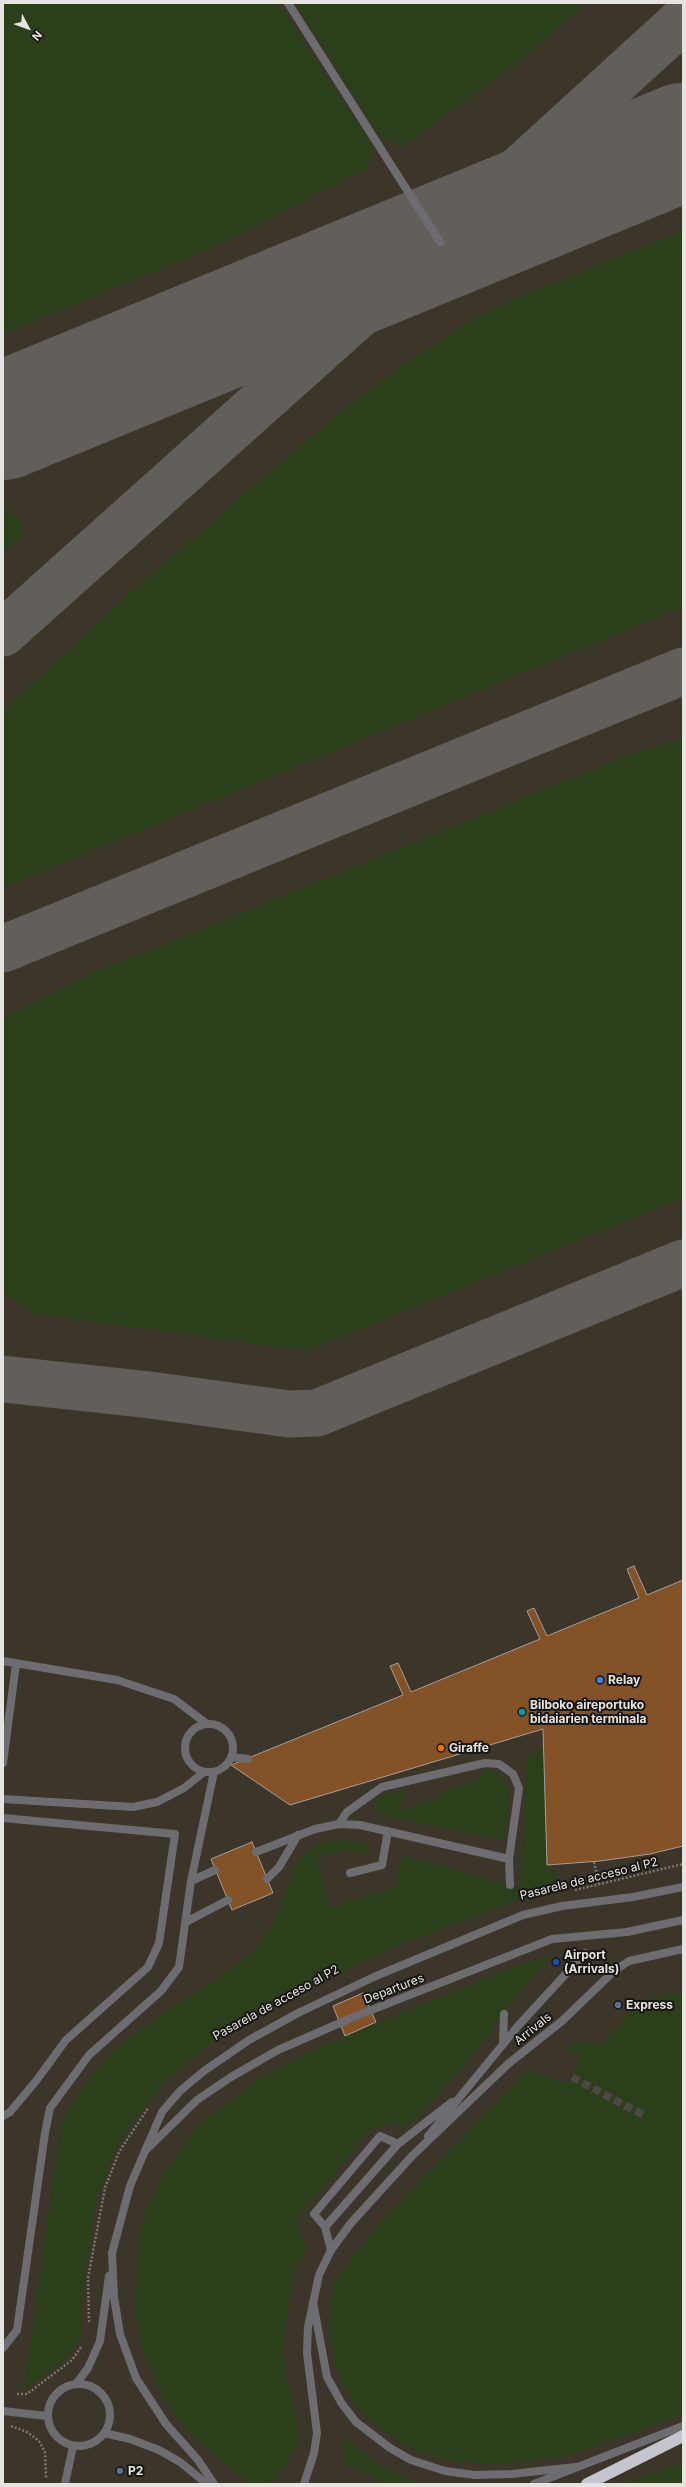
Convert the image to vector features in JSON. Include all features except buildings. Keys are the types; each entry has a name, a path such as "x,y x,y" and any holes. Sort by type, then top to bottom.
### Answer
{"highway":[{"path":"587,2484 683,2436"}],"street":[{"path":"288,3 440,242"},
{"path":"3,1661 117,1680 174,1699 207,1724"},
{"path":"3,1763 16,1664"},
{"path":"207,1724 219,1726 228,1733 233,1745 231,1757 222,1769 214,1772 204,1772 194,1768 186,1759 184,1747 188,1736 196,1727 207,1724"},
{"path":"231,1757 248,1759"},
{"path":"339,1824 347,1812 382,1787 485,1763 499,1764 513,1774 519,1788 508,1859 510,1885"},
{"path":"3,1799 133,1807 157,1802 184,1788 204,1772"},
{"path":"3,2348 17,2330 44,2133 50,2108 89,2055 161,1991 179,1967 191,1881 214,1772"},
{"path":"3,1818 175,1834 159,1943 148,1967 66,2040 36,2081 10,2112 3,2116"},
{"path":"256,1852 298,1834 339,1824 360,1825 508,1859"},
{"path":"350,1873 382,1865 388,1832"},
{"path":"267,1879 279,1867 298,1834"},
{"path":"191,1881 215,1870"},
{"path":"76,2384 88,2368 100,2341 112,2253 130,2186 162,2112 180,2091 204,2071 249,2040 298,2013 376,1976 523,1915 562,1906 633,1897 683,1887"},
{"path":"186,1922 228,1900"},
{"name":"Departures","path":"145,2152 197,2100 231,2076 278,2050 356,2016 552,1939 626,1932 683,1920"},
{"name":"Arrivals","path":"412,2156 508,2064 562,2021 614,1971 630,1961 683,1949"},
{"path":"304,2484 314,2453 318,2433 308,2353 308,2327 312,2298 319,2275 331,2250 351,2223 412,2156 503,2044 585,1953"},
{"path":"503,2044 504,2014"},
{"path":"325,2227 398,2144 466,2090"},
{"path":"331,2250 325,2227 314,2214 380,2136 398,2144"},
{"path":"112,2253 114,2297 120,2334 136,2378 166,2424 198,2460 214,2484"},
{"path":"312,2298 327,2377 342,2404 356,2422 384,2445 411,2460 444,2471 475,2475 512,2474 575,2467"},
{"path":"76,2384 88,2385 98,2391 106,2399 110,2411 109,2422 104,2433 95,2441 84,2446 73,2446 55,2435 49,2426 47,2416 49,2404 56,2394 65,2387 76,2384"},
{"path":"3,2412 47,2416"},
{"path":"534,2484 683,2426"},
{"path":"104,2433 130,2439 159,2450 180,2462 207,2484"},
{"path":"65,2484 73,2446"}],"path":[{"path":"594,1862 599,1884"},
{"name":"Pasarela de acceso al P2","path":"568,1893 683,1864"},
{"path":"87,2330 88,2278 105,2188 119,2152 153,2102"},
{"path":"17,2394 26,2394 72,2360 84,2343"},
{"path":"11,2426 27,2432 39,2442 45,2452 46,2479"}],"shaded area":[{"path":"3,3 683,3 683,2462 627,2484 3,2484"}],"green space":[{"path":"3,3 279,3 373,146 367,169 222,244 3,334"},
{"path":"295,3 586,3 523,59 400,149 394,139 387,142 379,135"},
{"path":"683,230 683,607 3,888 3,710 124,598 325,424 399,367 470,321 517,298"},
{"path":"4,508 22,521 23,535 3,553"},
{"path":"683,738 683,1198 307,1351 47,1315 36,1316 3,1293 3,1018 84,977 626,756"},
{"path":"544,1749 547,1865 553,1871 557,1870 556,1893 515,1901 390,1949 319,1982 213,2041 169,2078 139,2113 113,2156 96,2202 84,2283 81,2335 78,2344 60,2364 24,2390 60,2130 67,2111 91,2075 114,2050 150,2022 237,1965 256,1948 276,1919 294,1868 303,1856 314,1847 328,1841 343,1840 367,1844 367,1853 342,1851 317,1858 330,1908 396,1886 402,1855 520,1888 527,1758 531,1753"},
{"path":"482,1768 500,1773 510,1792 505,1840 382,1815 373,1809 372,1805 378,1797 406,1789 401,1810 437,1799 439,1793 480,1780"},
{"path":"551,1955 494,2025 493,2032 417,2119 402,2129 399,2123 372,2128 296,2219 307,2250 295,2269 282,2351 296,2417 298,2442 278,2478 267,2484 250,2484 187,2431 164,2399 144,2355 135,2311 138,2237 146,2213 164,2171 197,2126 263,2077 305,2054 356,2032 513,1967"},
{"path":"683,1992 683,2414 572,2455 522,2462 491,2464 454,2461 430,2455 403,2445 360,2412 345,2389 334,2359 329,2333 330,2305 336,2280 379,2223 527,2070 568,2084 581,2056 567,2050 573,2041 603,2043 632,2010 645,2000"},
{"path":"343,2437 381,2466 420,2484 382,2484 372,2476 345,2465"},
{"path":"683,2462 683,2484 627,2484 634,2480"}],"taxiway":[{"path":"3,633 440,242 683,20"},
{"path":"446,264 489,237 563,196 666,149"},
{"path":"3,949 683,671"},
{"path":"3,1379 150,1395 289,1414 317,1413 683,1263"}],"runway":[{"path":"3,421 683,142"}],"tunnel":[{"path":"572,2077 643,2115"}],"place":[{"name":"Relay","path":"600,1680"},
{"name":"Bilboko aireportuko bidaiarien terminala","path":"522,1712"},
{"name":"Giraffe","path":"441,1748"},
{"name":"Airport (Arrivals)","path":"556,1962"},
{"name":"Express","path":"618,2005"},
{"name":"P2","path":"120,2471"}]}
